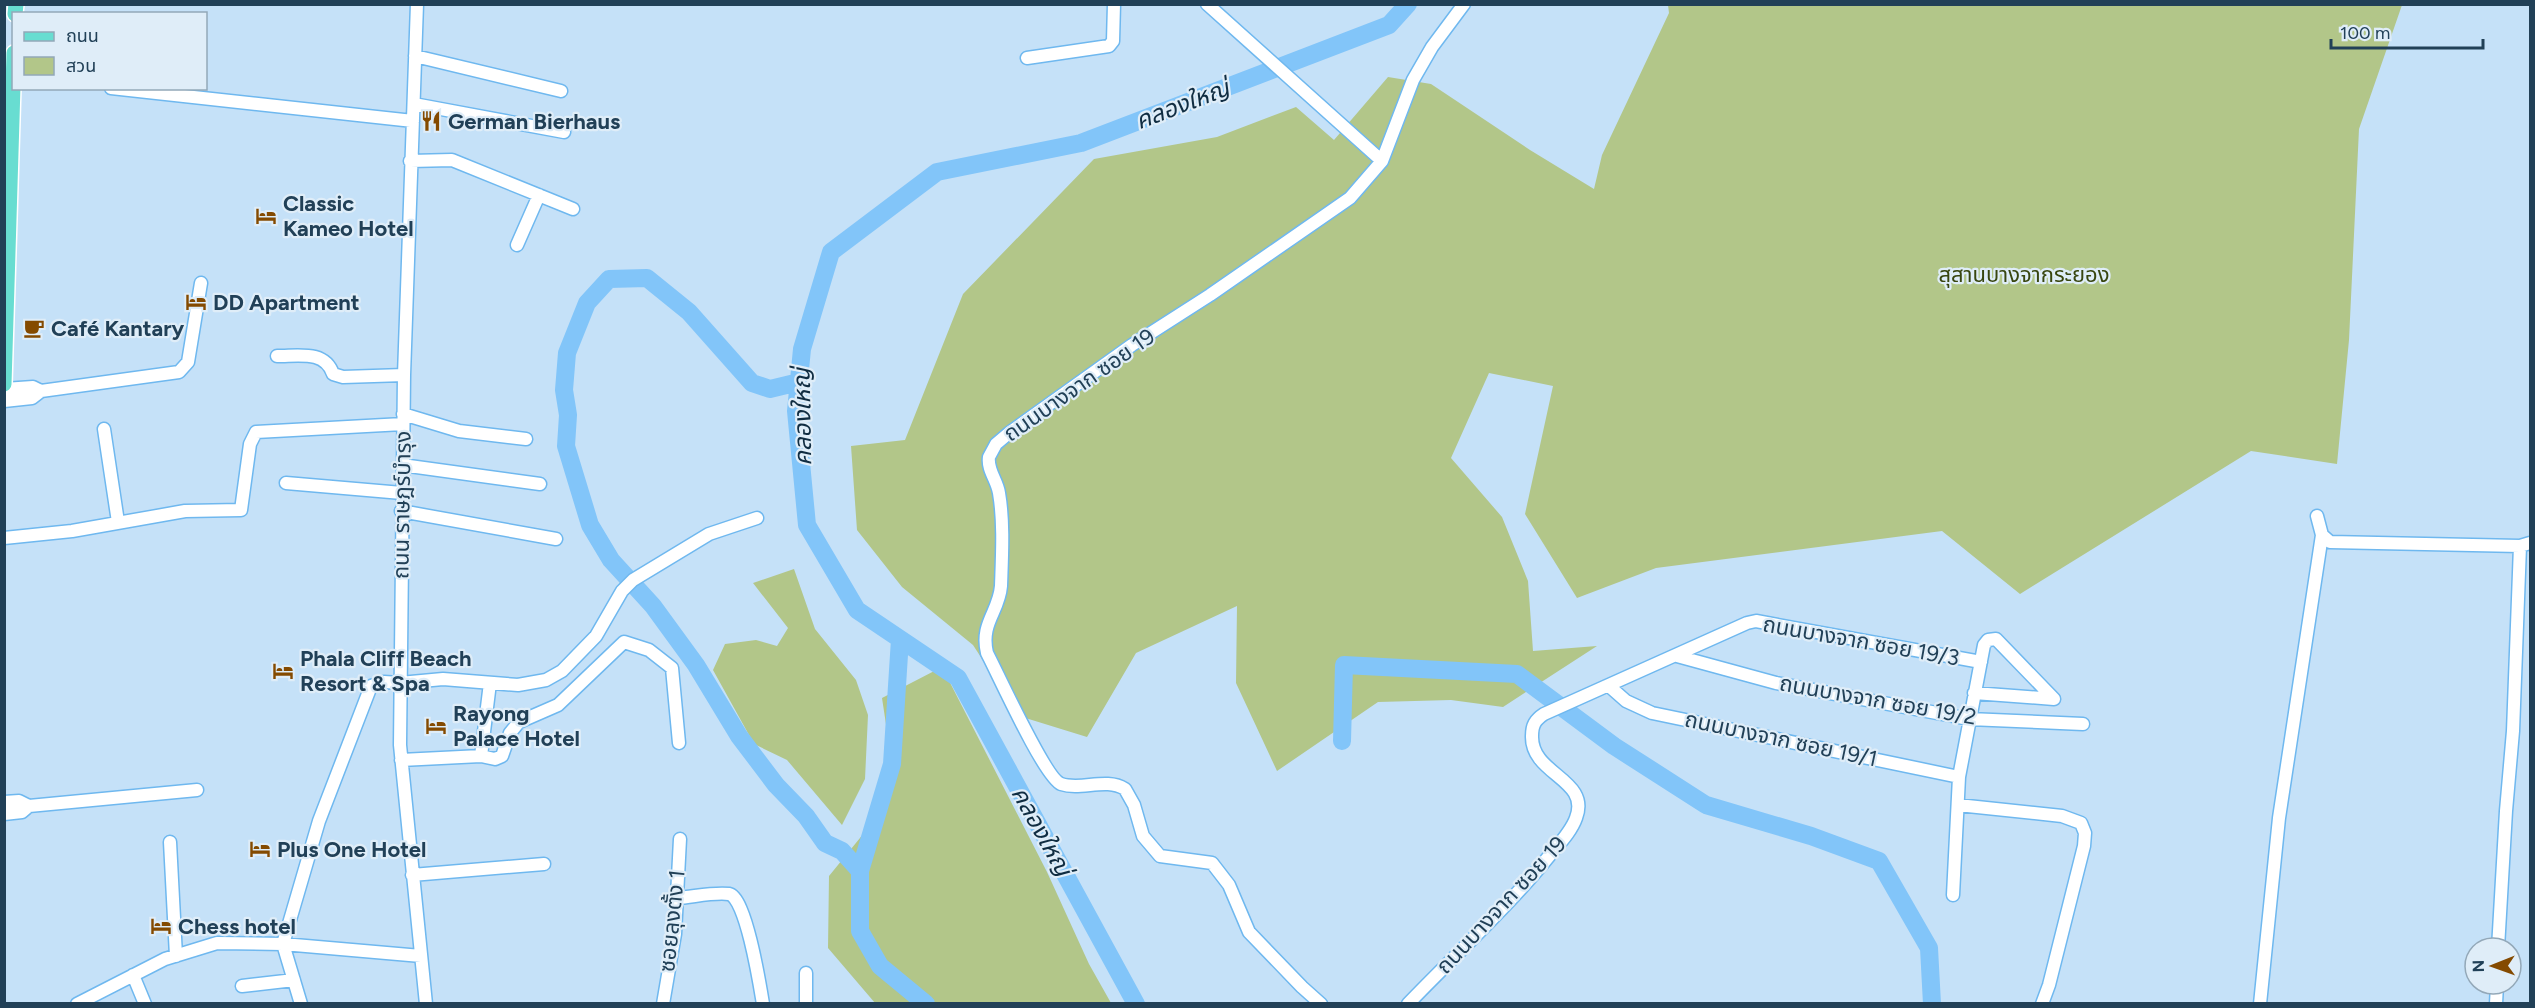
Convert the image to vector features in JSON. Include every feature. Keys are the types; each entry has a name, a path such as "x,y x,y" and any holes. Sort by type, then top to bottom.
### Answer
{"main road":[{"path":"4,384 10,77"}],"street":[{"name":"ถนน ราษฎร์บำรุง","path":"417,4 404,375 400,683 401,760 426,1004"},
{"path":"1027,58 1109,46 1113,41 1114,4"},
{"path":"1207,4 1382,161 1413,80 1432,47 1464,4"},
{"path":"415,56 561,91"},
{"path":"129,90 413,121"},
{"path":"414,104 564,132"},
{"path":"410,161 452,160 573,209"},
{"name":"ถนนบางจาก ซอย 19","path":"1321,1004 1249,932 1229,885 1212,863 1160,856 1143,836 1134,805 1125,789 1107,784 1065,785 1056,782 1042,762 987,653 984,642 988,620 1000,593 1001,576 1000,498 988,462 990,453 996,444 1009,433 1132,345 1210,295 1350,198 1382,161"},
{"path":"518,245 539,195"},
{"path":"4,401 32,398 41,391 179,372 188,362 201,282"},
{"path":"277,356 319,357 330,364 333,374 343,377 404,375"},
{"path":"4,389 33,387 41,391"},
{"path":"4,538 72,531 185,511 241,510 251,440 253,435 260,430 403,419 459,431 526,439"},
{"path":"104,429 118,522"},
{"path":"402,465 540,484"},
{"path":"286,483 402,493"},
{"path":"401,511 556,539"},
{"path":"2260,1004 2279,818 2322,535 2317,516"},
{"path":"301,1004 283,944 319,821 371,686 377,683 443,679 533,684 554,676 596,636 622,591 633,580 709,534 757,518"},
{"path":"2322,535 2330,542 2525,544 2499,936"},
{"name":"ถนนบางจาก ซอย 19/3","path":"1677,656 1747,623 1764,621 1981,662"},
{"path":"1953,895 1959,777 1968,719 1984,645 1989,640 1996,639 2054,699 1974,693"},
{"path":"401,760 481,756 495,759 502,756 510,733 519,722 558,705 624,642 649,650 672,668 679,743"},
{"name":"ถนนบางจาก ซอย 19","path":"1408,1004 1532,877 1568,832 1576,818 1577,795 1570,786 1542,764 1533,748 1533,728 1536,720 1584,695 1677,656"},
{"name":"ถนนบางจาก ซอย 19/2","path":"1677,656 1776,683 1968,719 2083,724"},
{"path":"481,756 490,683"},
{"name":"ถนนบางจาก ซอย 19/1","path":"1609,686 1626,701 1652,713 1959,777"},
{"path":"4,802 19,801 29,806 197,790"},
{"path":"1958,805 2062,816 2082,824 2085,833 2084,846 2049,985 2042,1004"},
{"path":"4,814 22,812 29,806"},
{"name":"ซอยลุงตั้ง 1","path":"663,1004 675,934 680,839"},
{"path":"170,842 176,956"},
{"path":"412,875 544,864"},
{"path":"677,898 729,894 736,899 751,946 763,1004"},
{"path":"77,1004 176,956 217,942 283,944 421,956"},
{"path":"806,973 806,1004"},
{"path":"134,975 145,1004"},
{"path":"242,986 294,980"}],"green space":[{"name":"สุสานบางจากระยอง","path":"1668,5 2402,5 2359,129 2349,340 2337,464 2251,451 2020,594 1942,531 1656,568 1577,598 1525,514 1553,386 1489,373 1451,458 1502,517 1528,581 1533,651 1597,646 1503,707 1451,700 1378,702 1277,771 1236,683 1237,606 1136,653 1087,737 1019,716 973,645 902,587 857,530 851,446 905,440 963,294 1094,159 1217,137 1296,107 1334,140 1388,77 1431,84 1530,150 1594,189 1602,155 1669,13"},
{"path":"794,569 815,629 856,680 868,715 865,779 842,825 787,760 754,744 713,670 725,644 756,640 777,646 788,628 753,583"},
{"path":"942,667 1047,872 1089,964 1111,1003 875,1003 828,948 829,876 873,822 889,792 892,764 882,698"}],"waterway":[{"name":"คลองใหญ่","path":"1136,1004 958,678 857,610 807,525 796,411 802,349 831,252 937,172 1081,143 1389,25 1408,4"},
{"path":"799,382 770,389 752,383 689,312 647,278 609,279 587,303 567,353 564,390 568,415 566,446 590,525 611,560 653,606 696,665 739,736 776,785 806,816 825,843 842,851 860,871"},
{"path":"900,639 892,764 860,871 860,931 880,966 926,1004"},
{"path":"1342,741 1344,665 1517,674 1614,746 1706,805 1811,836 1879,861 1929,948 1932,1004"}],"place":[{"name":"German Bierhaus","path":"431,121"},
{"name":"Classic Kameo Hotel","path":"266,216"},
{"name":"DD Apartment","path":"196,302"},
{"name":"Café Kantary","path":"34,328"},
{"name":"Phala Cliff Beach Resort & Spa","path":"283,671"},
{"name":"Rayong Palace Hotel","path":"436,726"},
{"name":"Plus One Hotel","path":"260,849"},
{"name":"Chess hotel","path":"161,926"}]}
